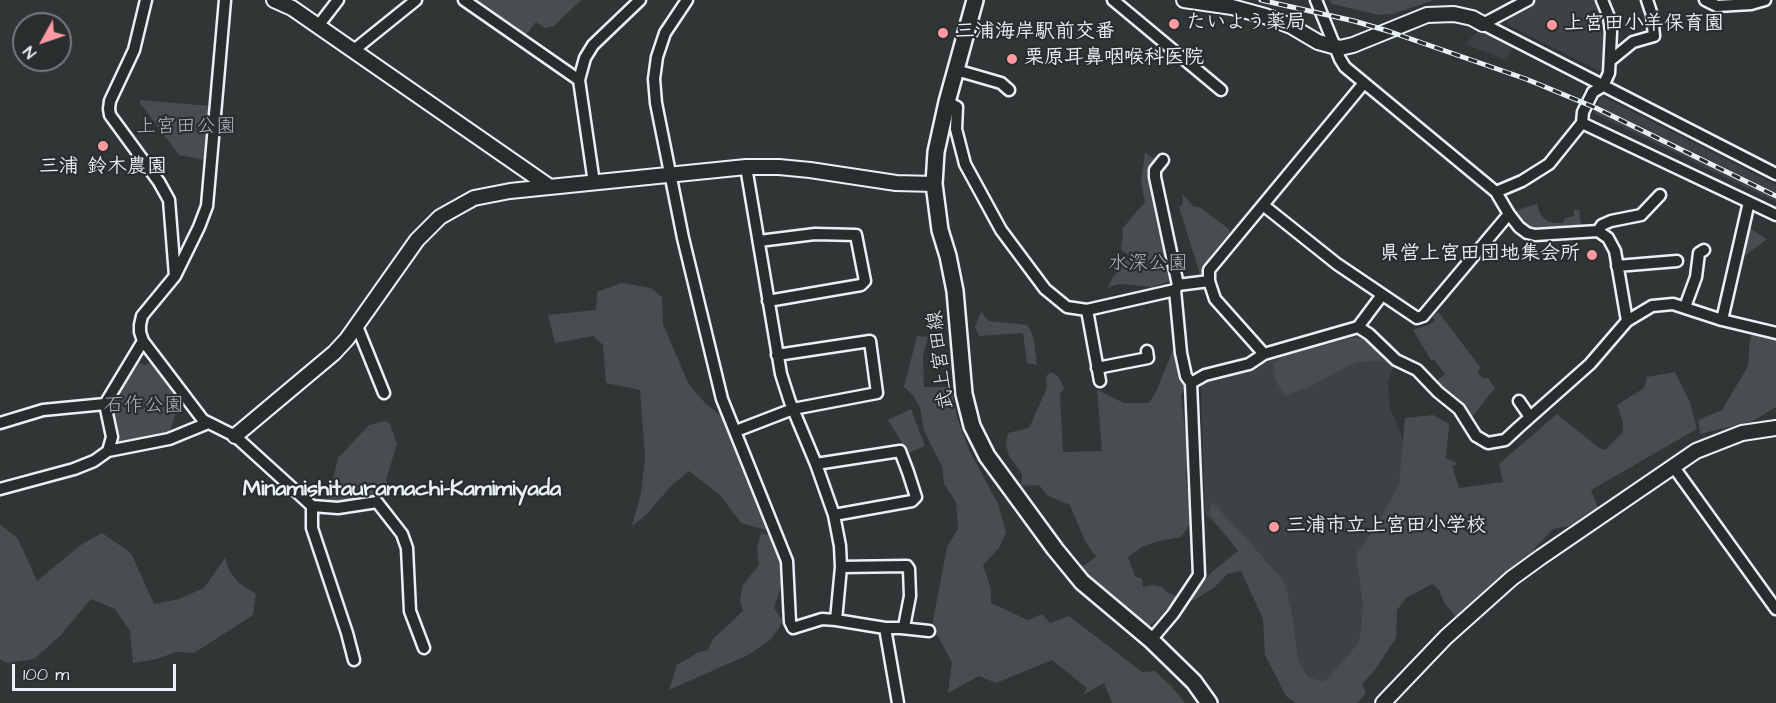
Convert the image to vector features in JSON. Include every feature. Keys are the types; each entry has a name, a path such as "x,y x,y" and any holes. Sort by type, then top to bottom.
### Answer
{"main road":[{"name":"武上宮田線","path":"975,0 947,102 936,152 934,183 940,230 955,291 964,394 972,426 987,456 1082,582 1151,640 1194,682 1209,703"}],"street":[{"path":"146,0 134,50 110,101 109,109 110,115 159,182 169,200 175,276"},
{"path":"225,0 207,206 175,276 142,316 140,325 144,341 187,401 208,423 235,436 312,506 338,508 376,502 402,534 408,548 410,611 424,648"},
{"path":"318,26 338,0"},
{"path":"354,50 416,0"},
{"path":"464,0 579,80"},
{"path":"594,183 579,80 585,58 593,45 640,0"},
{"path":"687,0 665,33 657,57 654,79 656,103 683,238 722,399 787,561 790,622 793,628 822,619 885,628 929,631"},
{"path":"1113,0 1221,90"},
{"path":"1184,0 1232,7 1265,16 1291,26 1318,42 1335,47 1353,45 1427,15 1454,14 1472,18 1776,174"},
{"path":"1316,0 1345,67 1496,192 1519,227 1535,235 1598,231 1608,238 1615,251 1627,321"},
{"path":"1484,24 1528,0"},
{"path":"1496,192 1522,181 1549,164 1582,123 1583,112 1593,92 1603,86 1610,73 1611,60 1610,25 1602,0"},
{"path":"1611,60 1633,42 1654,36 1652,15 1647,0"},
{"path":"1705,0 1717,6 1751,4 1765,0"},
{"path":"280,1 550,187"},
{"path":"956,70 1001,83 1009,90"},
{"path":"1264,354 1215,298 1209,281 1209,270 1364,83"},
{"path":"947,102 957,107 956,129 965,164 1001,230 1045,289 1067,307 1087,310 1209,281"},
{"path":"1582,123 1776,215"},
{"path":"1151,640 1173,614 1198,576 1191,384 1186,376 1181,354 1176,288 1155,177 1155,170 1163,160"},
{"path":"746,167 784,386 834,515 840,546 841,567 836,620"},
{"path":"235,436 341,347 417,240 440,217 465,202 485,195 746,167 810,170 896,183 934,183"},
{"path":"1598,231 1602,225 1611,221 1641,215 1660,195"},
{"path":"1722,320 1749,202"},
{"path":"1263,205 1337,264 1417,318 1423,316 1509,214"},
{"path":"759,241 815,234 852,233 857,237 865,281 863,285 768,301"},
{"path":"1685,307 1696,277 1699,253 1704,250"},
{"path":"1617,266 1677,261"},
{"path":"1191,384 1205,375 1249,364 1264,354 1358,327 1382,295"},
{"path":"1358,327 1369,334 1396,360 1417,370 1438,392 1459,409 1476,436 1488,443 1505,440 1590,364 1627,321 1652,306 1673,304 1722,320 1776,333"},
{"path":"1087,310 1100,381"},
{"path":"357,326 384,393"},
{"path":"108,451 112,437 105,404 144,341"},
{"path":"736,432 793,409 877,393 872,344 866,341 777,355"},
{"path":"1097,368 1138,365 1148,358 1147,351"},
{"path":"1519,401 1530,417"},
{"path":"0,423 43,410 105,404"},
{"path":"0,489 74,469 94,461 108,451 169,439 208,423"},
{"path":"1383,703 1446,637 1512,578 1696,451 1727,438 1776,428"},
{"path":"816,464 900,451 909,472 916,497 912,501 834,515"},
{"path":"1673,466 1776,609"},
{"path":"312,506 312,528 354,660"},
{"path":"841,567 907,566 910,596 902,628"},
{"path":"885,628 898,703"}],"shaded area":[{"path":"1537,0 1600,0 1605,12 1608,61 1603,73 1507,24 1508,20"},
{"path":"1480,30 1486,30 1514,46 1506,60 1465,44"},
{"path":"1602,96 1776,185 1776,202 1593,113"},
{"path":"1353,334 1365,337 1388,359 1393,367 1388,383 1390,408 1401,434 1409,463 1389,607 1326,691 1296,669 1291,615 1229,538 1205,514 1201,383"}],"green space":[{"path":"472,0 581,0 554,26 545,28 536,22 524,37"},
{"path":"1329,0 1434,0 1393,14 1379,15 1332,4"},
{"name":"上宮田公園","path":"140,100 210,106 205,160 179,155"},
{"name":"水深公園","path":"1145,152 1157,161 1173,280 1152,287 1121,284 1107,289 1129,256 1121,249 1122,229 1145,202 1141,183"},
{"path":"1182,194 1194,207 1199,207 1230,232 1210,256 1203,270 1203,276 1200,274 1179,207 1183,204"},
{"path":"1537,204 1540,214 1548,222 1563,223 1565,218 1574,216 1574,210 1579,210 1581,225 1578,228 1531,231 1516,218 1514,211"},
{"path":"1748,227 1767,239 1746,255 1742,254"},
{"path":"621,283 651,288 662,297 663,324 689,385 706,404 725,419 741,465 773,532 741,523 720,495 689,471 671,486 646,515 632,526 641,493 645,457 640,390 606,383 603,345 593,336 555,343 548,315 596,310 597,292"},
{"path":"981,312 989,321 1027,325 1034,340 1037,365 1027,363 1023,333 979,336 975,327"},
{"path":"1437,313 1480,367 1478,373 1482,378 1488,378 1495,388 1470,419 1433,384 1445,374 1434,360 1431,360 1413,330 1431,324 1435,320 1432,317"},
{"path":"1755,332 1776,339 1776,407 1753,421 1700,434 1698,420 1722,410 1748,366 1750,338"},
{"path":"917,336 928,337 923,356 924,387 951,387 957,417 969,450 998,504 1006,532 999,548 983,565 991,589 991,603 1028,620 1042,614 1050,623 1069,616 1142,672 1155,671 1185,703 1112,703 1104,683 1083,695 1087,688 1052,660 996,683 979,676 948,693 952,662 932,626 947,547 958,529 956,502 944,484 942,466 924,431 920,408 913,395 904,387"},
{"path":"1352,338 1362,338 1371,342 1383,361 1356,362 1309,387 1285,396 1276,381 1273,364 1285,355"},
{"path":"1177,345 1185,386 1181,396 1188,456 1186,477 1191,522 1181,537 1155,542 1142,547 1128,557 1135,576 1142,579 1143,587 1153,585 1163,587 1166,592 1177,596 1160,617 1146,629 1077,570 1096,557 1085,541 1070,505 1048,496 1039,485 1021,486 1022,474 1009,456 1006,445 1008,433 1029,428 1047,388 1046,376 1051,372 1058,376 1064,388 1060,394 1063,452 1102,451 1097,390 1124,403 1149,403 1157,390 1174,347"},
{"name":"石作公園","path":"136,362 145,365 153,362 180,399 168,437 119,444 110,411 111,402"},
{"path":"1675,372 1690,402 1697,429 1591,490 1599,510 1580,524 1553,529 1534,549 1532,556 1457,618 1445,604 1439,590 1432,584 1406,598 1397,610 1396,638 1375,670 1362,684 1366,693 1357,703 1296,703 1286,696 1265,655 1263,619 1241,571 1227,574 1215,587 1194,600 1188,598 1213,571 1238,551 1209,514 1212,502 1284,582 1291,608 1298,660 1308,677 1324,682 1358,644 1363,605 1356,554 1378,524 1399,484 1405,418 1433,415 1449,424 1446,458 1458,464 1452,466 1459,488 1503,482 1499,464 1557,414 1599,448 1605,450 1623,432 1623,422 1617,405 1644,388 1647,377"},
{"path":"911,409 925,446 906,454 888,420"},
{"path":"385,421 390,424 397,444 386,480 390,492 349,511 328,500 338,458 369,425"},
{"path":"0,524 18,539 37,581 82,544 102,533 131,553 154,604 179,599 204,588 225,558 230,572 239,583 256,594 253,615 194,653 176,652 157,659 133,663 130,631 115,609 91,599 61,635 34,659 7,663 0,659"},
{"path":"761,533 774,536 783,556 785,575 774,608 782,620 779,628 770,640 748,655 669,690 677,665 699,652 708,650 713,639 743,611 740,601 743,585 759,565 757,548"}],"railway":[{"path":"1261,0 1388,31 1526,79 1596,108 1776,196"}],"place":[{"name":"たいよう薬局","path":"1174,24"},
{"name":"上宮田小羊保育園","path":"1552,25"},
{"name":"三浦海岸駅前交番","path":"943,33"},
{"name":"栗原耳鼻咽喉科医院","path":"1012,59"},
{"name":"三浦 鈴木農園","path":"103,146"},
{"name":"県営上宮田団地集会所","path":"1592,255"},
{"name":"三浦市立上宮田小学校","path":"1274,527"}],"district":[{"name":"Minamishitauramachi-Kamimiyada","path":"402,490"}]}
